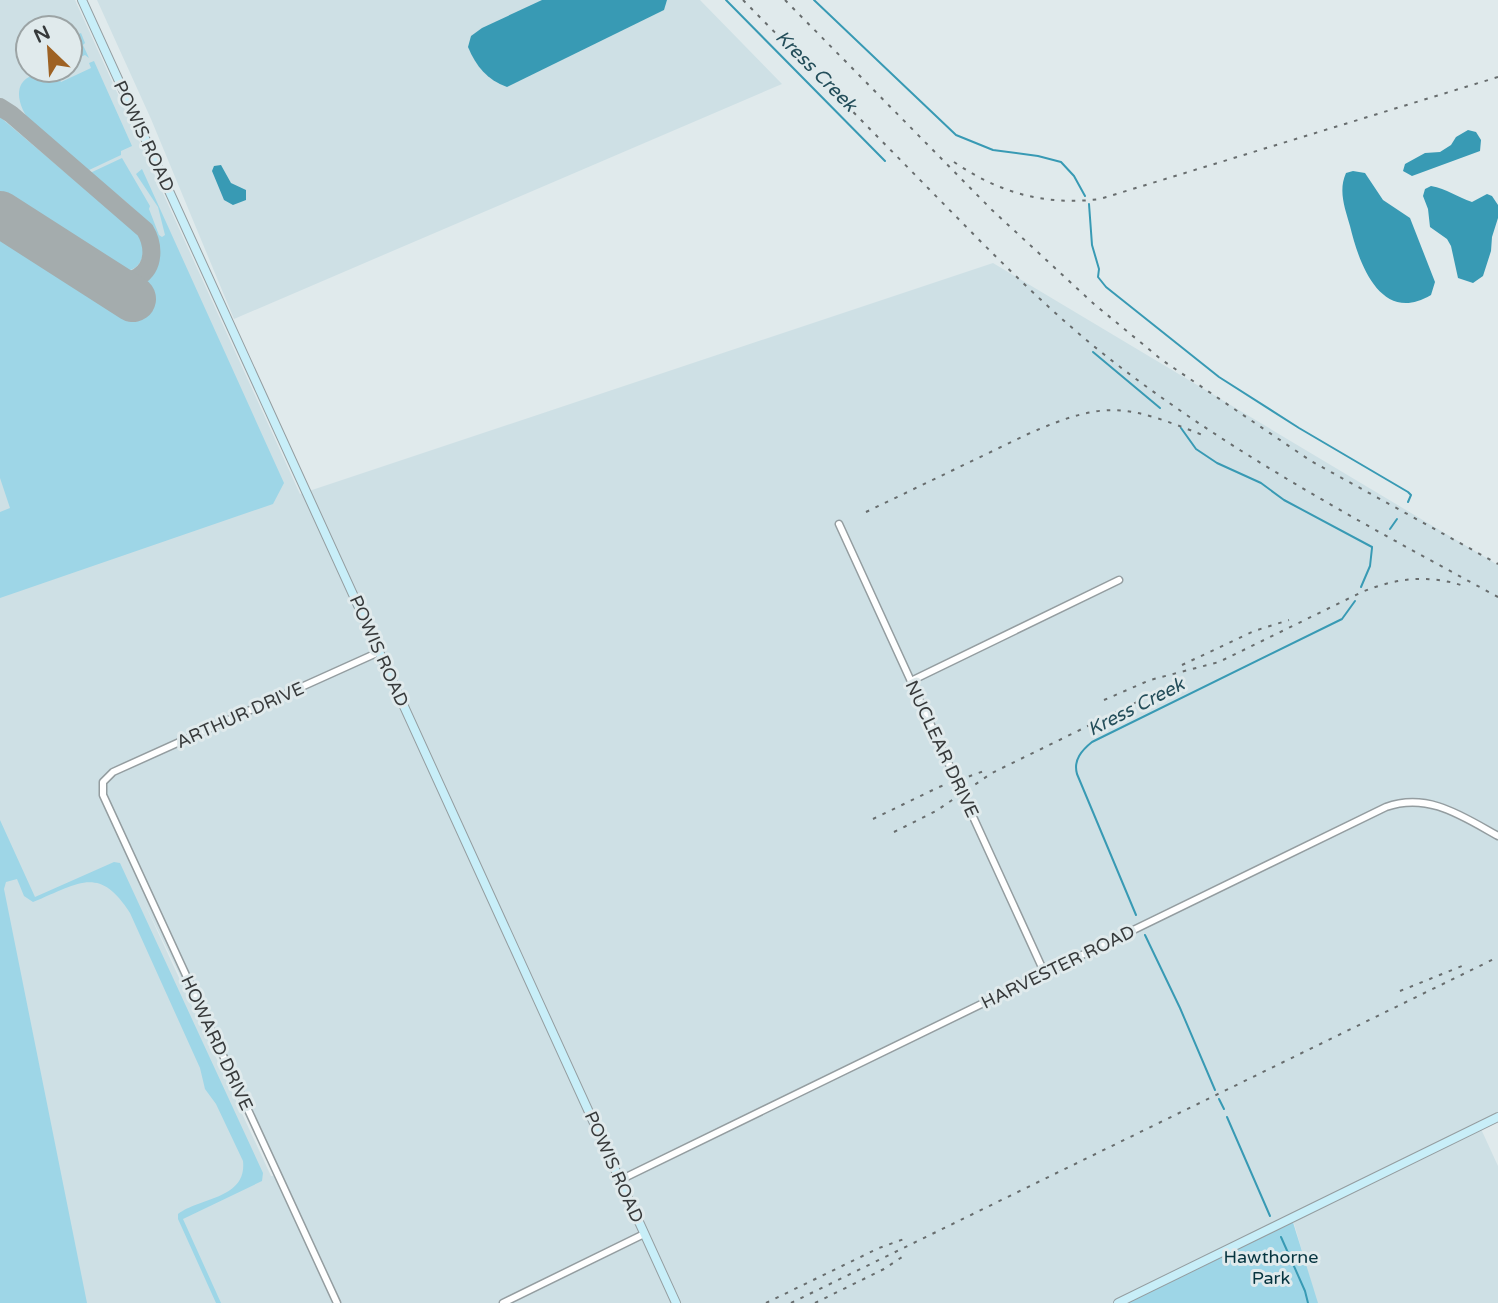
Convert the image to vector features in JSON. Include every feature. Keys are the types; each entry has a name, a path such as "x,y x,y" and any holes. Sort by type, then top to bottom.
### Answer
{"street":[{"name":"POWIS ROAD","path":"82,0 676,1303"},
{"name":"NUCLEAR DRIVE","path":"839,524 1045,974"},
{"path":"911,681 1119,580"},
{"name":"ARTHUR DRIVE","path":"103,782 113,772 379,652"},
{"name":"HOWARD DRIVE","path":"103,782 103,795 337,1303"},
{"name":"HARVESTER ROAD","path":"620,1180 1396,803 1413,801 1438,804 1498,836"},
{"path":"1118,1303 1498,1117"},
{"path":"503,1303 644,1234"}],"shaded area":[{"path":"0,0 75,0 81,14 14,14 14,84 84,84 84,20 300,494 993,263 1498,565 1498,1119 1481,1129 1498,1166 1498,1303 1317,1303 1293,1220 1119,1303 0,1303","holes":["143,900 278,1175 271,1176"]},
{"path":"97,0 700,0 782,84 234,319 151,119"},
{"path":"542,0 667,0 664,10 507,87 500,84 483,72 475,60 468,47 471,36 482,28"},
{"path":"1468,130 1476,132 1481,140 1480,151 1412,176 1403,171 1405,164 1425,153 1440,152"},
{"path":"221,165 231,183 246,190 246,200 233,205 224,200 212,171 214,166"},
{"path":"1346,173 1365,173 1383,200 1410,218 1435,282 1431,295 1414,302 1399,302 1386,296 1375,286 1366,272 1359,257 1343,200"},
{"path":"1431,186 1472,202 1487,194 1492,196 1498,205 1498,218 1483,276 1473,283 1458,278 1451,246 1447,239 1430,227 1423,196 1425,189"}],"green space":[{"path":"94,61 132,146 121,151 121,155 87,171 34,126 23,109 19,91 22,84 84,84 84,71 91,68 89,63"},
{"path":"0,117 138,234 143,250 140,263 129,270 113,269 0,197"},
{"path":"122,158 150,206 162,237 165,235 158,207 136,174 142,169 284,483 273,504 0,598 0,512 10,508 0,478 0,232 126,313 151,274 157,260 158,247 147,223 136,211 90,173"},
{"path":"0,820 35,897 114,862 120,863 263,1173 262,1181 183,1219 221,1303 216,1303 178,1214 230,1190 238,1183 243,1161 216,1104 205,1089 200,1068 130,913 119,898 98,883 75,885 33,902 24,896 17,879 6,882 4,889 87,1303 0,1303"},
{"name":"Hawthorne Park","path":"1292,1219 1318,1303 1127,1303 1126,1299"}],"waterway":[{"name":"Kress Creek","path":"726,0 885,161"},
{"name":"Kress Creek","path":"814,0 956,135 993,150 1061,162 1074,176 1085,196"},
{"name":"Kress Creek","path":"1089,204 1098,277 1106,287 1219,377 1408,492 1411,495 1408,502"},
{"path":"1093,352 1160,408"},
{"path":"1181,428 1196,449 1217,463 1261,483 1284,500 1372,547"},
{"name":"Kress Creek","path":"1390,529 1397,519"},
{"name":"Kress Creek","path":"1361,587 1370,566 1372,548"},
{"name":"Kress Creek","path":"1136,915 1077,774 1076,764 1082,752 1092,742 1342,619 1355,601"},
{"name":"Kress Creek","path":"1145,935 1215,1090"},
{"name":"Kress Creek","path":"1219,1099 1224,1109"},
{"name":"Kress Creek","path":"1227,1117 1270,1216"},
{"name":"Kress Creek","path":"1281,1237 1308,1303"}],"taxiway":[{"path":"0,107 145,230 151,249 148,268 135,279 109,284"}],"runway":[{"path":"0,214 133,299"}],"railway":[{"path":"743,0 993,254 1059,317 1106,356 1152,391 1248,455 1346,514 1498,597"},
{"path":"785,0 992,210 1094,304 1162,360 1311,461 1498,564"},
{"path":"954,162 988,182 1024,195 1061,201 1100,199 1498,77"},
{"path":"866,512 1028,434 1078,415 1117,410 1136,413 1205,436"},
{"path":"1104,700 1150,680 1219,662 1375,587 1412,579 1438,580 1464,586"},
{"path":"1182,665 1254,631 1289,620"},
{"path":"894,832 936,811 992,773 1188,677"},
{"path":"873,819 939,787 987,770"},
{"path":"791,1303 1498,957"},
{"path":"1400,991 1462,966"},
{"path":"766,1303 879,1248 904,1239"},
{"path":"815,1303 884,1269 902,1257"}]}
